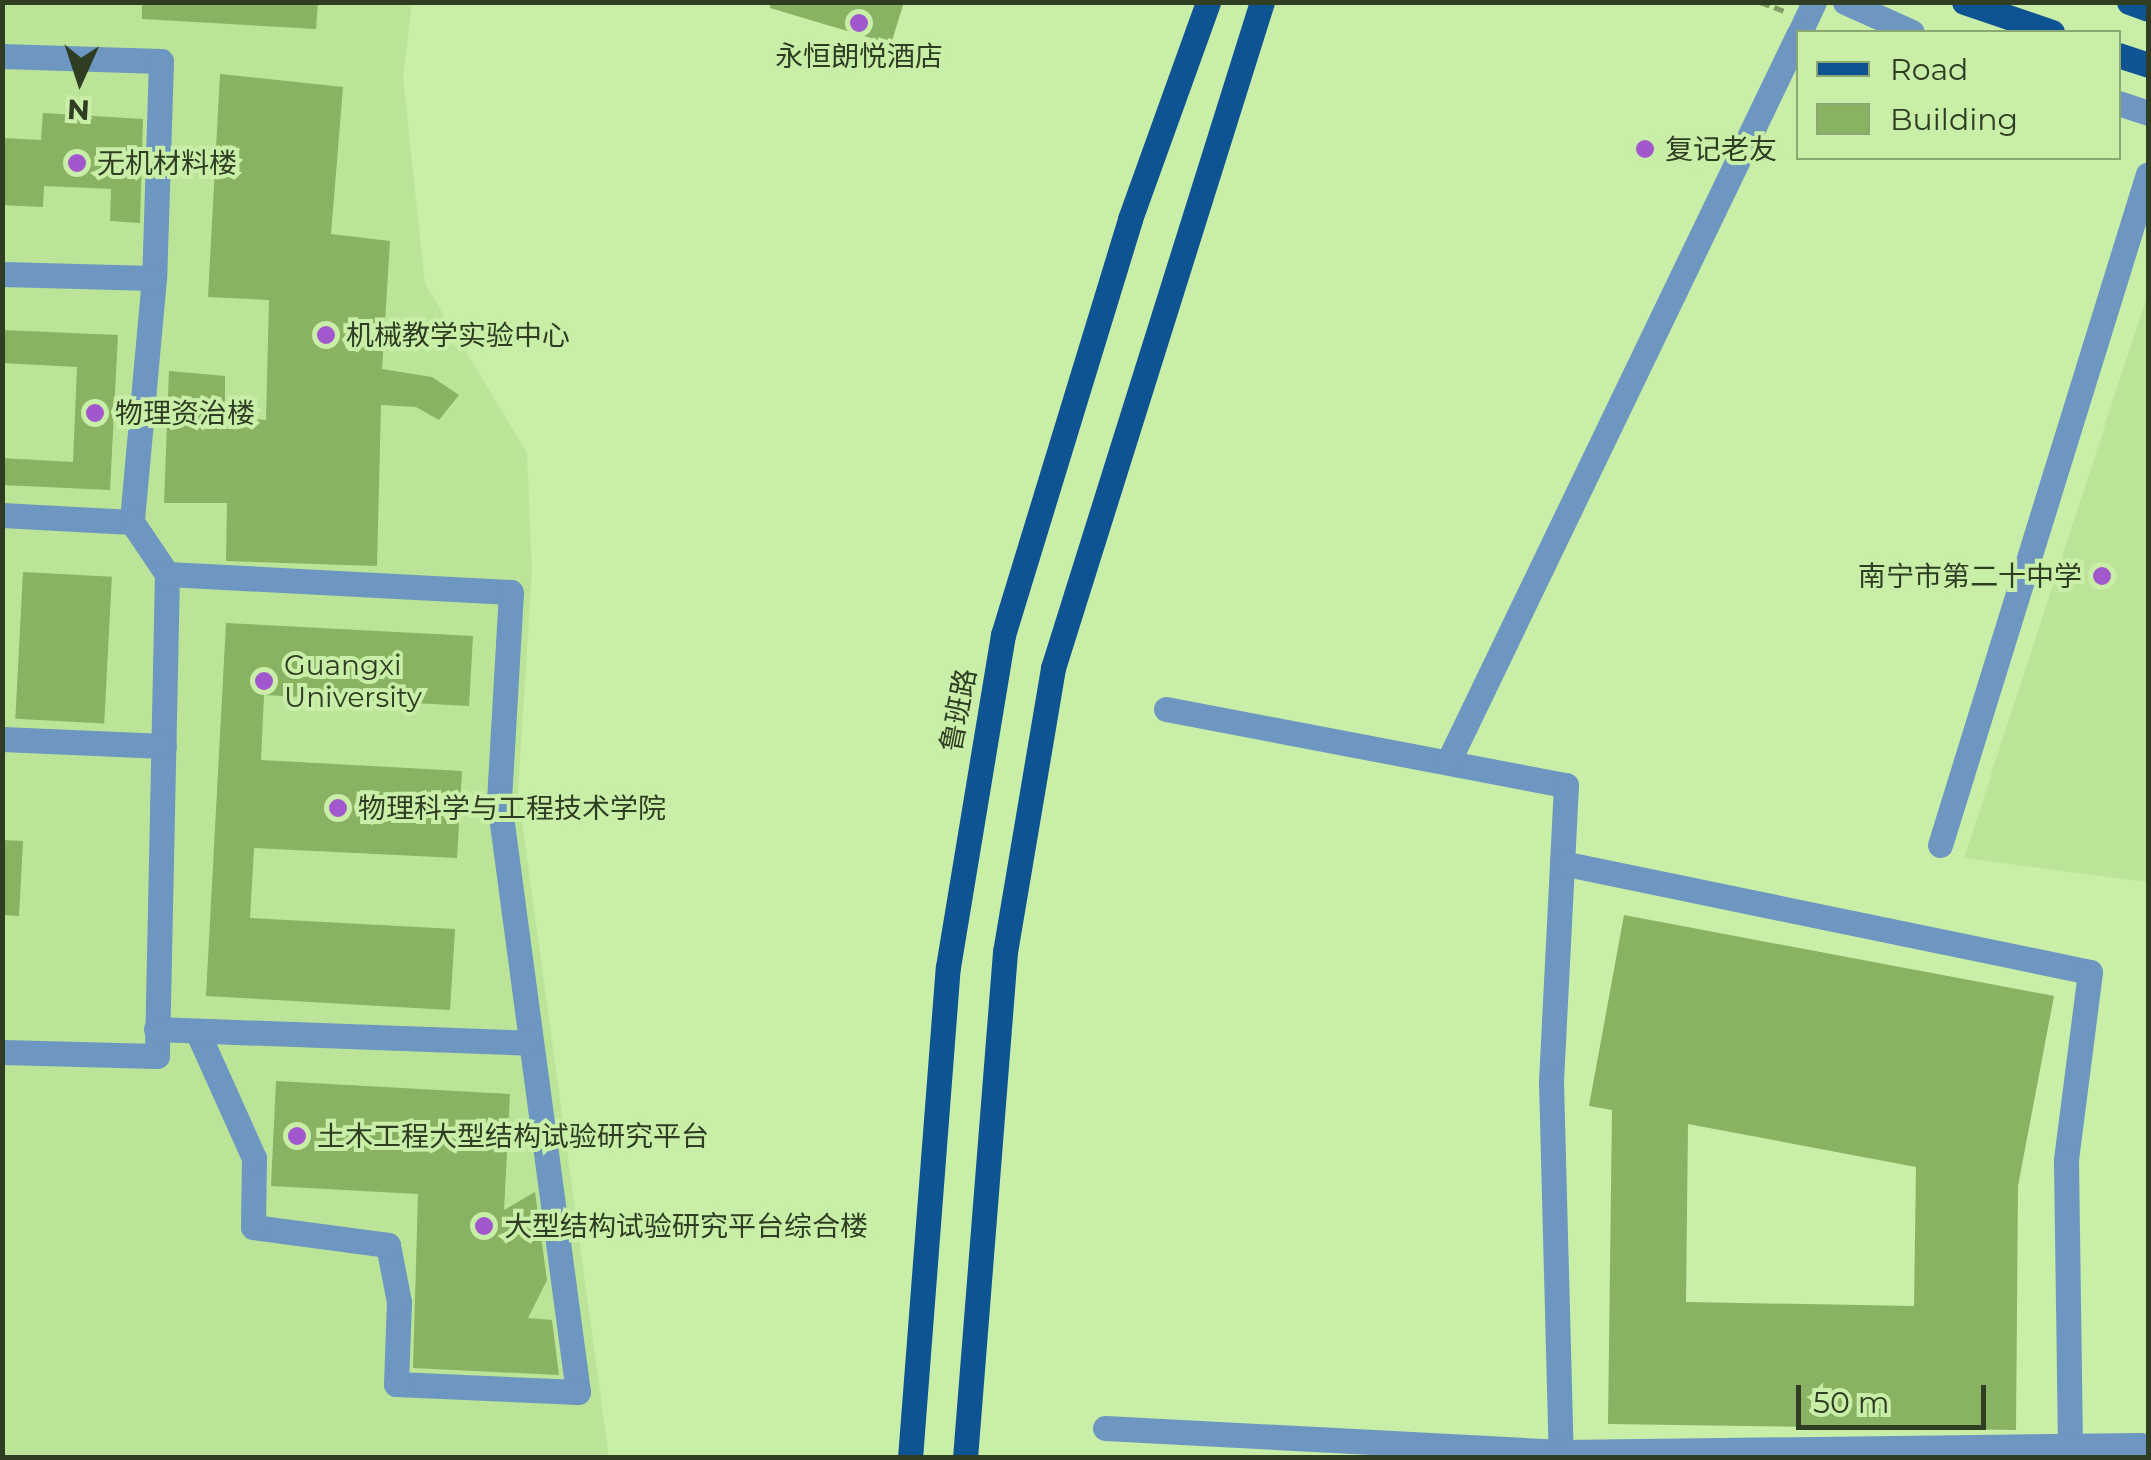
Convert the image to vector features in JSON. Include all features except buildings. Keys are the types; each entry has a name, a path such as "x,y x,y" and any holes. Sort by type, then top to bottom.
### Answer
{"main road":[{"path":"965,1458 1005,952 1054,668 1257,15 1278,2"},
{"path":"1964,2 2046,30"},
{"path":"2129,2 2148,9"},
{"name":"鲁班路","path":"910,1458 948,967 1003,635 1130,219 1204,7"},
{"path":"2121,56 2148,65"}],"street":[{"path":"1801,30 1814,2"},
{"path":"1845,2 1908,30"},
{"path":"1449,760 1796,40"},
{"path":"2,56 161,61 154,278 132,522 168,574 157,1056 2,1052"},
{"path":"2121,104 2148,113"},
{"path":"1940,846 2148,174"},
{"path":"2,274 154,278"},
{"path":"2,515 132,522"},
{"path":"168,574 511,592 499,801 578,1392 396,1384 399,1302 388,1245 253,1227 254,1158 197,1030"},
{"path":"1166,709 1566,785 1551,1082 1560,1452"},
{"path":"2,739 164,746"},
{"path":"1562,863 2090,972 2066,1160 2070,1446"},
{"path":"156,1029 531,1044"},
{"path":"1105,1428 1560,1452 2141,1445"}],"shaded area":[{"name":"Guangxi University","path":"3,3 412,3 403,77 425,284 527,453 532,571 518,792 609,1457 3,1458"},
{"name":"南宁市第二十中学","path":"2148,293 2148,891 2147,882 1964,858"}],"place":[{"name":"永恒朗悦酒店","path":"859,23"},
{"name":"复记老友","path":"1645,149"},
{"name":"无机材料楼","path":"77,163"},
{"name":"机械教学实验中心","path":"326,335"},
{"name":"物理资治楼","path":"95,413"},
{"name":"南宁市第二十中学","path":"2102,576"},
{"name":"Guangxi University","path":"264,681"},
{"name":"物理科学与工程技术学院","path":"338,808"},
{"name":"土木工程大型结构试验研究平台","path":"297,1136"},
{"name":"大型结构试验研究平台综合楼","path":"484,1226"}]}
